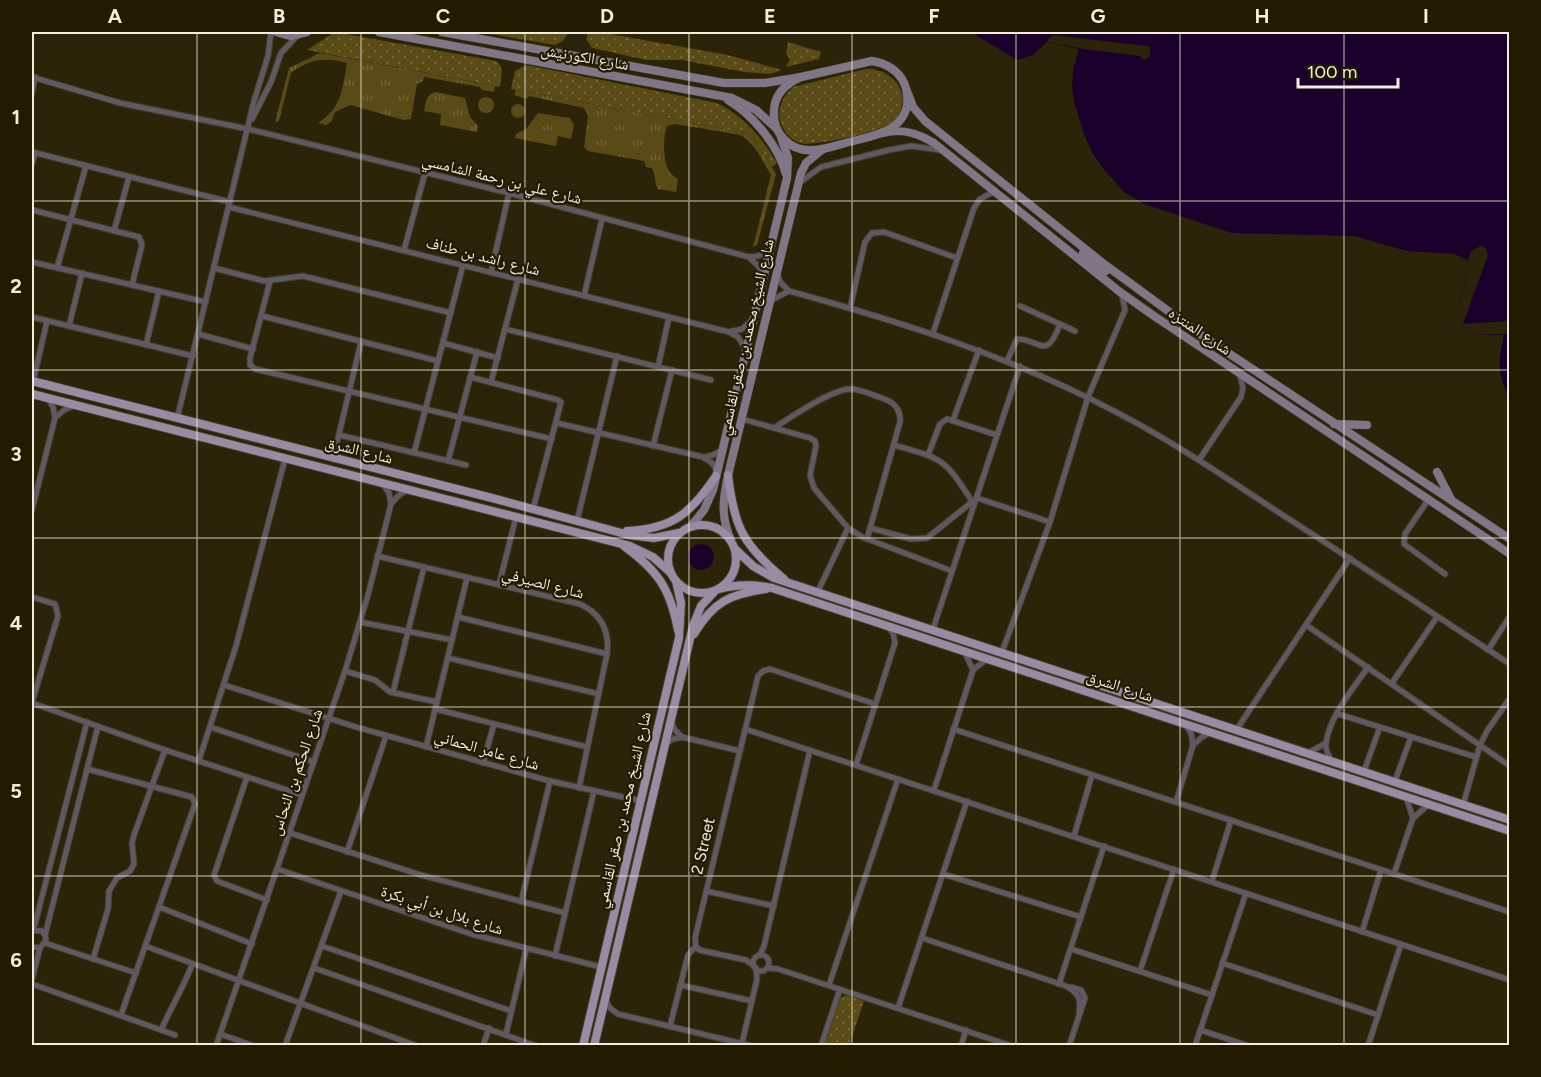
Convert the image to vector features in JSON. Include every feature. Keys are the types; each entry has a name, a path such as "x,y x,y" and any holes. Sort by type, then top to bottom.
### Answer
{"main road":[{"path":"276,32 283,35 304,33"},
{"name":"شارع الكورنيش","path":"379,32 718,95 745,103 762,114 776,129"},
{"name":"شارع الكورنيش","path":"442,32 724,83 765,83 801,76"},
{"path":"872,61 887,65 897,72 904,81 907,91 903,117 897,124 882,133 822,149 804,150 781,137 776,129 774,107 777,97 783,88 801,76 872,61"},
{"name":"شارع المنتزه","path":"907,91 913,107 925,121 1129,282 1201,335 1509,540"},
{"path":"718,95 740,108 758,126 780,158 787,178"},
{"name":"شارع المنتزه","path":"882,133 893,130 915,133 943,150 1120,292 1509,554"},
{"name":"شارع الشيخ محمد بن صقر القاسمي","path":"690,526 704,510 716,474 787,178 788,158 781,137"},
{"name":"شارع الشيخ محمد بن صقر القاسمي","path":"733,545 723,515 728,475 798,184 806,164 822,149"},
{"path":"1052,236 1053,231 1057,232 1104,269 1129,282"},
{"name":"شارع الشرق","path":"32,381 533,509 629,536 654,538 679,533"},
{"name":"شارع الشرق","path":"32,394 618,543 642,550 662,564 674,577"},
{"path":"1334,424 1367,425"},
{"path":"1437,472 1453,502"},
{"path":"616,532 653,529 675,520 694,505 716,474"},
{"path":"728,475 732,505 741,532 757,555 786,581"},
{"path":"709,525 718,528 733,545 736,568 732,576 717,590 707,593 690,591 674,577 668,565 670,548 679,533 690,526 709,525"},
{"path":"618,543 650,566 660,578 672,603 679,638"},
{"name":"شارع الشرق","path":"733,545 763,573 1508,819"},
{"name":"شارع الشيخ محمد بن صقر القاسمي","path":"583,1046 679,638 681,603 674,577"},
{"name":"شارع الشرق","path":"717,590 740,584 772,588 1509,831"},
{"path":"689,642 707,614 721,602 737,594 772,588"},
{"name":"شارع الشيخ محمد بن صقر القاسمي","path":"594,1046 696,616 707,598 717,590"},
{"path":"962,651 961,645 964,642 978,644"},
{"path":"1255,747 1271,748 1273,743 1271,740"},
{"path":"1473,819 1478,813 1508,819"},
{"path":"620,887 625,890 621,917 622,927"}],"street":[{"path":"177,419 254,101 268,56 271,32"},
{"path":"248,129 271,82 281,53 304,33"},
{"path":"32,93 33,77"},
{"name":"شارع علي بن رحمة الشامسي","path":"33,77 120,103 248,129 509,193 748,257"},
{"path":"798,184 821,167 879,152 910,146 943,150"},
{"path":"32,164 33,153"},
{"name":"شارع راشد بن طناف","path":"33,153 729,332"},
{"path":"57,268 86,166"},
{"path":"404,250 425,173"},
{"path":"114,231 129,177"},
{"path":"933,333 976,203 984,195 995,191"},
{"path":"491,272 509,193"},
{"path":"32,210 137,237 142,241 132,285"},
{"path":"584,296 602,219"},
{"path":"850,308 865,242 872,232 880,231 957,258"},
{"path":"748,257 758,256 770,248"},
{"path":"748,257 756,263 764,276"},
{"path":"32,262 206,302"},
{"path":"414,453 463,265"},
{"path":"214,268 270,281 303,276 451,313"},
{"path":"776,272 781,283 789,291 933,333 979,350 1088,397 1143,426 1350,558 1509,664"},
{"path":"69,326 82,273"},
{"path":"491,382 518,279"},
{"path":"270,281 250,362 255,369 552,439"},
{"path":"146,345 159,291"},
{"path":"770,301 789,291"},
{"path":"1002,652 1050,522 1088,397 1125,310 1120,292"},
{"path":"1020,306 1075,331"},
{"path":"261,316 438,361"},
{"path":"729,332 747,326 754,316"},
{"path":"32,317 193,356"},
{"path":"658,367 669,317"},
{"path":"32,381 47,321"},
{"path":"1006,361 1017,339 1020,338 1038,346 1045,345 1054,339 1060,324"},
{"path":"505,329 711,380"},
{"path":"729,332 738,337 746,350"},
{"path":"198,334 253,349"},
{"path":"333,459 361,342"},
{"path":"443,343 498,358"},
{"path":"953,420 979,350"},
{"path":"448,461 477,352"},
{"path":"577,521 617,356"},
{"path":"933,629 1020,366"},
{"path":"653,446 672,370"},
{"path":"1199,460 1241,397 1243,383 1239,374"},
{"path":"470,377 560,400 562,404 533,509"},
{"path":"774,428 838,391 852,389 889,401 897,407 900,422 867,539"},
{"path":"32,510 55,418 48,398"},
{"path":"55,418 64,410 75,405"},
{"path":"742,419 815,441 810,474 814,488 848,528 867,539 952,571"},
{"path":"928,454 942,422 947,419 997,435"},
{"path":"557,423 703,457 712,463 716,474"},
{"path":"339,435 466,465"},
{"path":"894,445 928,454 947,465 974,501 1050,522"},
{"path":"703,457 722,450"},
{"path":"199,760 224,685 285,459"},
{"path":"383,484 389,494 390,504"},
{"path":"390,504 407,490"},
{"path":"1428,500 1405,534 1403,541 1406,547 1445,574"},
{"path":"870,528 911,539 927,538 974,501"},
{"name":"شارع الحكم بن النحاس","path":"216,1046 345,671 378,556 390,504"},
{"path":"499,585 516,517"},
{"path":"818,591 848,528"},
{"name":"شارع الصيرفي","path":"378,556 580,604 602,620 606,628 607,654 579,788"},
{"path":"1237,729 1350,558"},
{"path":"393,692 424,567"},
{"path":"426,747 467,578"},
{"path":"32,597 55,604 58,616 32,703 303,795"},
{"path":"1392,684 1437,616"},
{"path":"1488,650 1509,616"},
{"path":"458,617 607,654"},
{"path":"360,622 452,640"},
{"path":"1306,625 1509,766"},
{"path":"856,765 896,643 893,633 887,626"},
{"path":"896,643 911,634"},
{"path":"962,651 969,660 972,670"},
{"path":"448,658 599,694"},
{"path":"934,790 972,670 987,658"},
{"path":"1332,760 1327,752 1326,743 1338,714 1368,668"},
{"name":"2 Street","path":"670,1026 688,955 696,946 695,941 706,891 757,679 763,670 774,670 876,704"},
{"path":"345,671 375,680 393,692 436,706 494,724 587,747"},
{"name":"شارع عامر الحماني","path":"224,685 386,736 550,781 640,801"},
{"path":"1463,805 1476,757 1486,731 1509,698"},
{"path":"1338,714 1476,757"},
{"path":"45,935 39,930 32,930 87,722"},
{"path":"670,722 682,737"},
{"path":"1176,802 1193,745 1191,733 1185,723"},
{"path":"483,763 494,724"},
{"path":"32,979 43,945 98,726"},
{"path":"210,727 314,762"},
{"path":"1364,771 1380,727"},
{"path":"745,729 1509,980"},
{"path":"953,729 1509,912"},
{"path":"1193,745 1212,732"},
{"path":"347,852 386,736"},
{"path":"665,744 682,737 740,751"},
{"path":"1395,782 1411,737"},
{"path":"1308,753 1326,743"},
{"path":"93,959 108,909 109,891 117,878 130,871 134,864 132,843 134,835 165,750"},
{"path":"757,979 755,967 764,946 810,750"},
{"path":"87,769 192,796 195,804 121,1016"},
{"path":"1074,836 1092,775"},
{"path":"247,777 214,875 217,881 267,900"},
{"path":"829,985 898,778"},
{"path":"521,902 550,781"},
{"path":"555,956 594,791"},
{"path":"1406,797 1413,818"},
{"path":"898,1008 967,801"},
{"path":"1394,874 1413,818 1429,805"},
{"path":"1212,881 1231,820"},
{"path":"290,833 422,875 565,913"},
{"path":"1059,984 1104,846"},
{"name":"شارع بلال بن أبي بكرة","path":"277,869 471,934 602,968"},
{"path":"1140,971 1174,869"},
{"path":"1362,932 1381,870"},
{"path":"943,874 1081,917"},
{"path":"285,1046 341,891"},
{"path":"706,891 774,906"},
{"path":"1195,1046 1246,892"},
{"path":"159,908 252,944"},
{"path":"922,938 1066,986 1077,992 1080,997 1079,1014 1069,1046"},
{"path":"1368,1046 1401,944"},
{"path":"32,947 43,945 136,973"},
{"path":"146,946 417,1046"},
{"path":"322,946 511,1011"},
{"path":"696,946 699,950 746,960 755,967"},
{"path":"742,1043 757,979 767,964 764,946"},
{"path":"1071,949 1212,995"},
{"path":"506,1034 526,950"},
{"path":"746,960 758,956"},
{"path":"758,956 767,964 778,969 1012,1046"},
{"path":"1222,963 1378,1015"},
{"path":"161,1030 173,1004 182,992 192,964"},
{"path":"755,967 767,964"},
{"path":"314,968 537,1046"},
{"path":"32,984 175,1035"},
{"path":"680,985 752,1001"},
{"path":"821,1046 840,989"},
{"path":"605,999 610,1008 618,1014 752,1046"},
{"path":"600,1021 618,1014"},
{"path":"483,1046 489,1028"},
{"path":"961,1046 966,1030"},
{"path":"1200,1030 1249,1046"},
{"path":"220,1034 254,1046"}],"green space":[{"path":"335,32 496,61 501,69 500,87 307,50"},
{"path":"479,32 569,32 563,41 555,45"},
{"path":"588,32 728,55 782,70 770,74 744,72 682,60 646,60 592,48 586,39"},
{"path":"788,42 821,52 819,59 786,67 790,59 786,54"},
{"path":"320,53 495,86 494,92 482,90 480,87 424,77 423,81 417,84 411,119 404,120 350,105 335,112 331,122 326,125 318,123 332,111 340,97 347,63 318,60 291,73 279,121 275,122 289,68"},
{"path":"526,65 717,103 752,128 777,163 772,167 751,134 511,89 515,71"},
{"path":"866,69 886,73 899,86 903,103 894,121 864,133 819,143 800,143 786,133 781,124 780,109 783,99 793,87"},
{"path":"516,90 751,134 776,174 757,245 753,247 771,175 754,147 745,138 740,135 675,124 667,126 664,141 666,165 673,176 678,179 676,192 658,189 652,168 646,167 644,161 588,151 584,147 588,117 584,108 529,96 527,99 514,95"},
{"path":"436,92 465,98 470,117 478,126 477,132 440,125 441,114 424,111 428,97"},
{"path":"486,97 494,105 486,113 478,105"},
{"path":"515,104 521,104 525,111 521,118 515,118 511,114 511,108"},
{"path":"538,113 570,118 574,125 571,139 558,136 556,146 515,138 516,134 526,129"},
{"path":"848,995 864,1001 850,1043 857,1045 823,1046 839,998"}],"shaded area":[{"path":"971,32 1509,32 1509,398 1502,381 1500,367 1504,335 1465,334 1452,329 1464,289 1468,260 1454,254 1407,251 1354,236 1232,233 1144,204 1124,192 1105,171 1093,154 1084,134 1072,88 1073,69 1079,49 1047,42 1033,55 1017,60"},
{"path":"701,544 710,548 714,557 710,566 701,570 692,566 688,557 692,548"}],"pier":[{"path":"1054,35 1149,46 1150,53 1149,57 1144,60 1140,56 1047,42"},
{"path":"1481,246 1486,248 1488,255 1463,324 1509,321 1509,334 1465,334 1452,329 1464,289 1471,251"}]}
